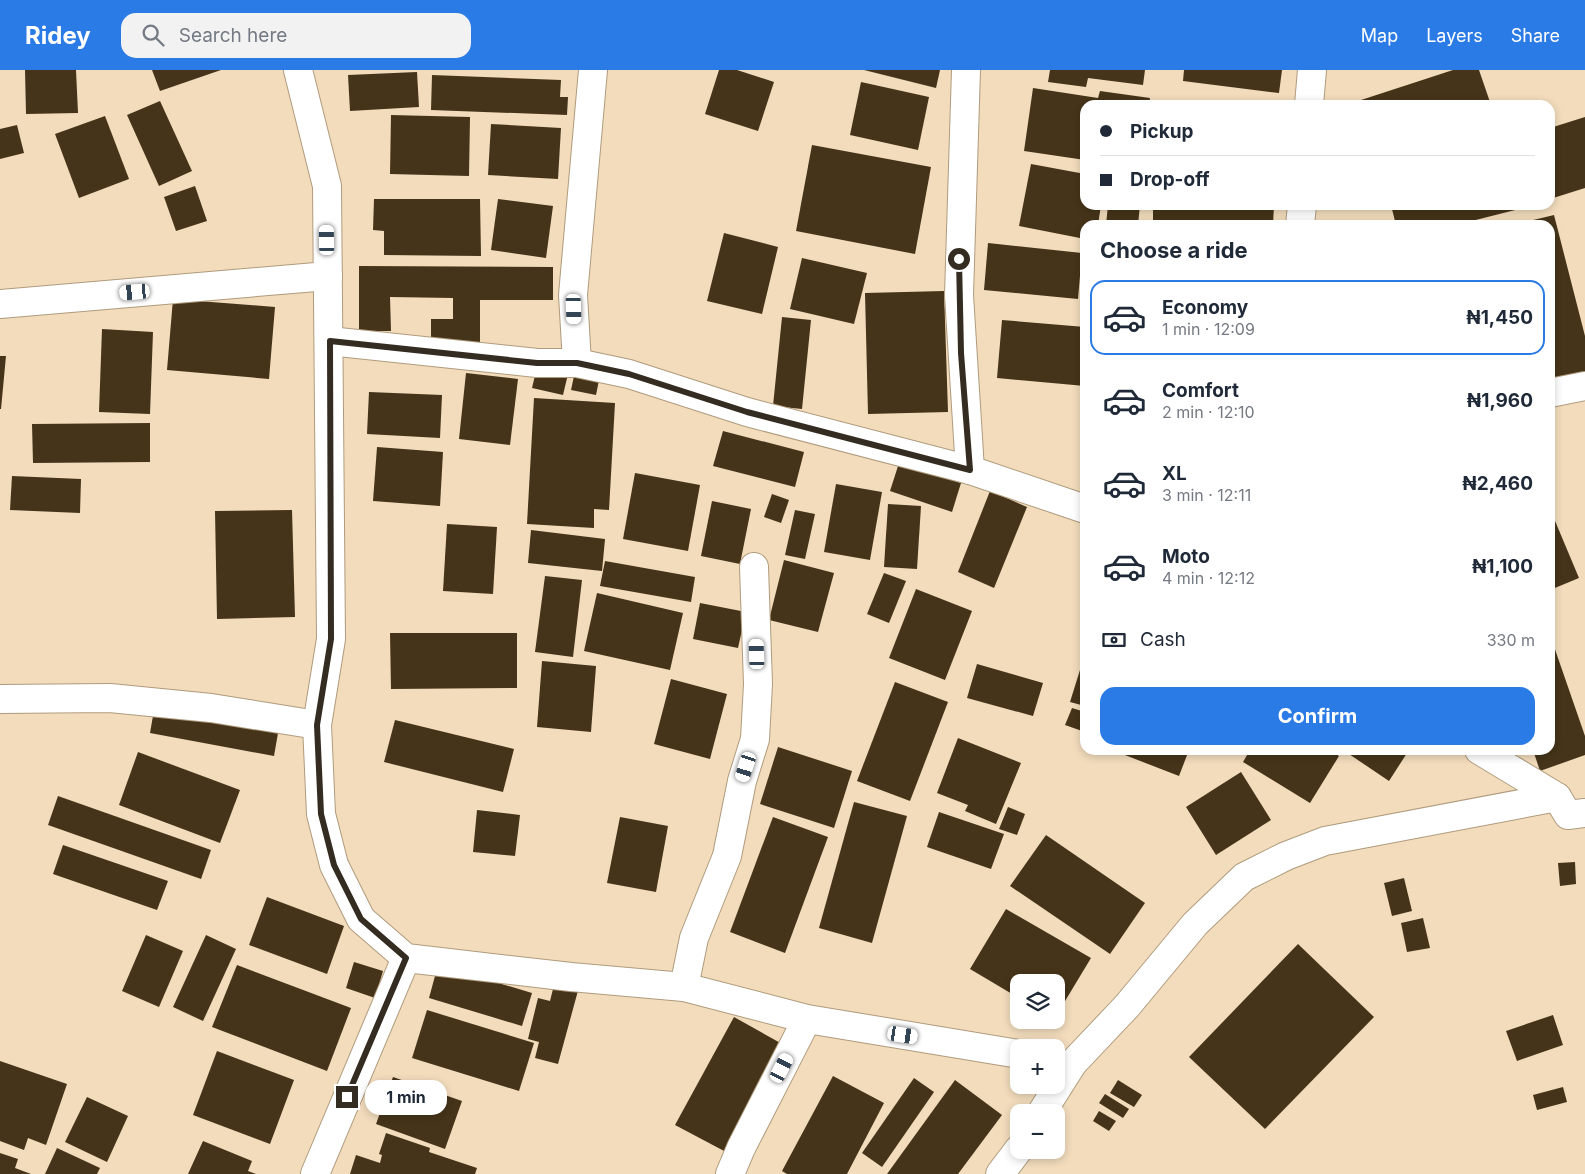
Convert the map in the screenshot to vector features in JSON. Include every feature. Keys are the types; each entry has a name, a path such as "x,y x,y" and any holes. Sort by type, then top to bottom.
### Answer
{"street":[{"path":"298,70 327,186 330,341 331,639 317,725 321,814 334,865 361,919 406,958 571,977 684,987 807,1019 1010,1053"},
{"path":"577,363 573,295 593,70"},
{"path":"966,70 959,295 970,470"},
{"path":"1309,100 1312,70"},
{"path":"0,304 328,276"},
{"path":"330,341 537,363 577,363 629,374 747,412 970,470 1080,507"},
{"path":"1555,392 1585,386"},
{"path":"684,987 694,938 726,856 742,781 755,739 758,684 754,567"},
{"path":"0,700 110,698 210,708 317,725"},
{"path":"1486,755 1557,798 1568,815 1585,813"},
{"path":"1065,1062 1127,1006 1195,924 1244,877 1286,856 1325,841 1557,798"},
{"path":"315,1174 406,958"},
{"path":"730,1174 741,1148 807,1019"},
{"path":"1000,1174 1011,1159"}],"building":[{"path":"25,70 76,70 78,113 26,114"},
{"path":"152,70 221,70 160,91"},
{"path":"719,70 737,70 774,82 758,131 705,114"},
{"path":"864,70 940,70 936,88"},
{"path":"1050,70 1145,70 1143,85 1088,78 1086,87 1048,82"},
{"path":"1184,70 1282,70 1279,93 1183,81"},
{"path":"1453,70 1479,70 1489,100 1361,100"},
{"path":"417,72 419,107 350,111 348,75"},
{"path":"432,75 561,80 560,97 568,97 567,115 431,110"},
{"path":"861,82 929,97 918,150 850,135"},
{"path":"1033,88 1098,98 1100,91 1150,98 1150,100 1080,100 1080,159 1024,151"},
{"path":"160,101 192,171 159,186 127,115"},
{"path":"391,115 470,117 469,176 390,174"},
{"path":"105,116 129,179 79,198 55,134"},
{"path":"1585,117 1585,188 1555,197 1555,126"},
{"path":"491,124 561,128 558,179 488,175"},
{"path":"17,125 24,153 0,159 0,129"},
{"path":"812,145 931,167 915,254 796,231"},
{"path":"1031,164 1080,173 1080,210 1100,210 1099,220 1080,220 1080,238 1019,226"},
{"path":"195,186 207,221 176,231 164,197"},
{"path":"374,199 480,199 481,256 384,255 384,231 373,230"},
{"path":"498,199 553,206 546,258 491,250"},
{"path":"1108,210 1140,210 1138,220 1106,220"},
{"path":"1153,210 1274,210 1273,220 1153,220"},
{"path":"1392,210 1515,210 1476,220 1395,220"},
{"path":"1554,215 1585,336 1585,374 1555,380 1555,220 1533,220"},
{"path":"724,233 778,247 762,314 707,301"},
{"path":"988,243 1080,253 1078,299 984,290"},
{"path":"802,258 867,273 854,324 790,309"},
{"path":"359,266 553,267 553,300 480,300 480,345 431,345 431,319 453,319 453,298 390,297 391,331 359,331"},
{"path":"944,291 948,412 868,414 865,293"},
{"path":"173,299 275,307 269,379 167,370"},
{"path":"782,317 811,320 802,409 773,406"},
{"path":"1002,320 1080,327 1080,386 997,378"},
{"path":"102,329 153,332 150,414 99,412"},
{"path":"0,356 6,356 1,409 0,409"},
{"path":"537,367 568,374 563,395 532,388"},
{"path":"466,373 518,379 510,445 459,439"},
{"path":"574,376 599,380 596,395 571,390"},
{"path":"369,392 442,395 440,438 367,434"},
{"path":"534,398 615,403 609,510 594,509 594,528 527,524"},
{"path":"150,423 150,462 33,463 32,424"},
{"path":"723,431 804,452 795,487 713,466"},
{"path":"377,447 443,452 440,506 373,501"},
{"path":"899,463 961,483 952,512 890,491"},
{"path":"635,473 700,485 688,551 623,539"},
{"path":"12,476 81,479 80,513 10,510"},
{"path":"836,484 882,492 870,560 824,552"},
{"path":"990,491 1027,507 994,588 958,572"},
{"path":"772,494 789,500 781,523 764,517"},
{"path":"712,501 751,509 740,564 701,556"},
{"path":"888,504 921,506 917,569 884,567"},
{"path":"292,510 295,617 217,619 215,511"},
{"path":"795,510 815,514 805,559 785,555"},
{"path":"1555,521 1579,578 1555,588"},
{"path":"447,524 497,527 493,594 443,591"},
{"path":"531,530 605,539 602,571 528,563"},
{"path":"784,560 834,573 818,632 769,620"},
{"path":"605,561 695,577 691,602 600,586"},
{"path":"884,573 906,581 889,623 867,614"},
{"path":"545,576 582,580 573,657 535,652"},
{"path":"916,589 972,611 945,680 889,658"},
{"path":"597,593 683,613 670,670 584,651"},
{"path":"700,603 746,612 738,648 693,639"},
{"path":"390,633 517,633 517,688 391,689"},
{"path":"1555,649 1585,736 1585,755 1540,771 1535,755 1555,755"},
{"path":"542,661 596,666 591,732 537,727"},
{"path":"977,664 1043,683 1033,716 967,698"},
{"path":"1080,670 1080,705 1070,702"},
{"path":"671,679 727,694 710,759 654,744"},
{"path":"895,682 948,702 910,801 857,781"},
{"path":"1072,708 1080,710 1080,730 1065,725"},
{"path":"154,710 278,733 274,756 150,733"},
{"path":"395,720 514,749 503,792 384,762"},
{"path":"958,738 1021,763 996,824 965,811 968,805 937,793"},
{"path":"778,747 852,771 834,828 760,804"},
{"path":"138,752 240,790 220,843 119,805"},
{"path":"1125,755 1187,755 1179,776"},
{"path":"1247,755 1339,756 1310,803 1243,762"},
{"path":"1350,755 1406,755 1389,781"},
{"path":"1241,772 1271,820 1216,855 1186,807"},
{"path":"58,796 211,850 201,879 48,825"},
{"path":"854,802 907,816 872,943 819,928"},
{"path":"1008,807 1025,814 1017,835 999,829"},
{"path":"477,810 520,815 515,856 473,852"},
{"path":"939,812 1004,834 991,869 927,847"},
{"path":"620,817 668,826 656,892 607,883"},
{"path":"773,817 828,837 785,953 730,932"},
{"path":"1046,835 1145,903 1110,954 1010,886"},
{"path":"63,845 168,881 157,910 53,874"},
{"path":"1575,862 1576,884 1560,886 1558,863"},
{"path":"1404,878 1412,911 1392,916 1384,883"},
{"path":"267,897 344,926 327,974 249,945"},
{"path":"1006,909 1091,958 1065,1001 1065,974 1010,974 1010,993 970,969"},
{"path":"1423,918 1430,948 1407,952 1401,923"},
{"path":"146,935 183,951 159,1007 122,991"},
{"path":"206,935 236,949 203,1021 173,1007"},
{"path":"1298,944 1374,1017 1265,1129 1189,1057"},
{"path":"354,962 383,971 375,998 346,988"},
{"path":"237,965 351,1008 327,1071 212,1027"},
{"path":"438,965 532,993 522,1026 429,998"},
{"path":"555,981 579,987 558,1064 535,1058 539,1042 528,1039 538,998 550,1001"},
{"path":"427,1010 534,1043 519,1091 412,1058"},
{"path":"1553,1015 1563,1045 1517,1061 1506,1031"},
{"path":"734,1017 784,1045 726,1152 675,1125"},
{"path":"217,1051 294,1080 270,1144 193,1115"},
{"path":"0,1061 67,1084 46,1145 28,1138 24,1150 0,1141"},
{"path":"833,1076 884,1103 847,1174 787,1174 782,1171"},
{"path":"393,1077 462,1101 445,1149 376,1124"},
{"path":"914,1078 934,1092 882,1167 862,1153"},
{"path":"955,1080 1002,1115 958,1174 887,1174"},
{"path":"1118,1080 1142,1095 1134,1107 1110,1093"},
{"path":"1563,1087 1567,1102 1537,1110 1533,1095"},
{"path":"1105,1094 1129,1109 1123,1118 1099,1103"},
{"path":"87,1097 128,1116 107,1162 65,1142"},
{"path":"1099,1111 1116,1121 1109,1131 1093,1121"},
{"path":"386,1133 430,1148 429,1152 477,1168 475,1174 350,1174 356,1155 380,1163 382,1155 379,1154"},
{"path":"203,1141 252,1161 248,1171 256,1174 188,1174"},
{"path":"57,1148 100,1168 97,1174 45,1174"},
{"path":"0,1153 18,1159 15,1168 31,1174 0,1174"}],"route":[{"path":"347,1097 406,958 361,919 334,865 321,814 317,725 331,639 330,341 537,363 577,363 629,374 747,412 970,470 961,353 959,259"}]}
